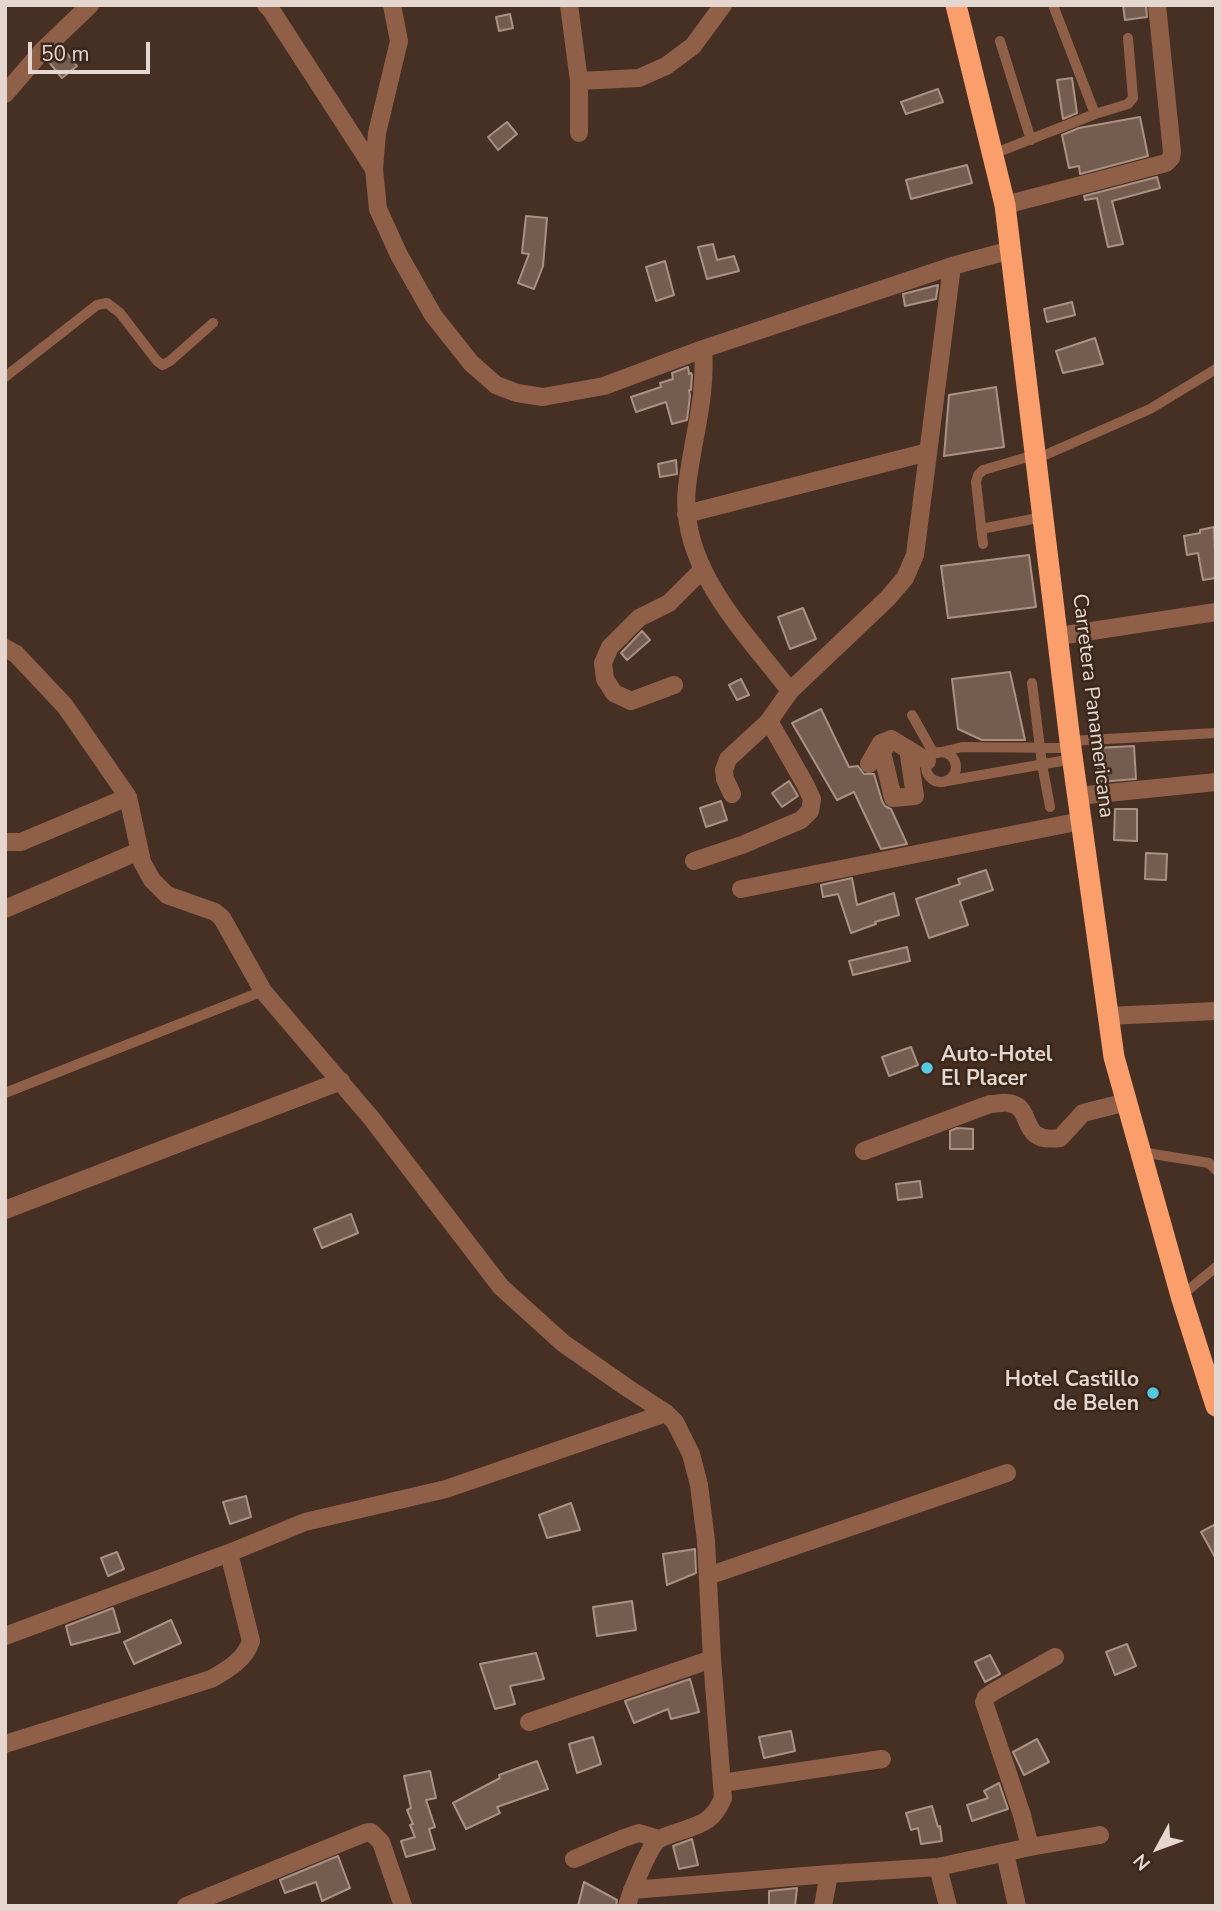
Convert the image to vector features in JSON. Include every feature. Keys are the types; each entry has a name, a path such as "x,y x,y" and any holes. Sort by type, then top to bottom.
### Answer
{"highway":[{"name":"Carretera Panamericana","path":"956,5 1005,205 1081,821 1114,1057 1181,1296 1216,1406"}],"street":[{"path":"5,94 43,50 90,5"},
{"path":"266,5 374,169"},
{"path":"391,5 399,41 377,133 374,169 378,209 399,255 433,315 471,363 496,385 517,393 542,397 604,386 703,349 952,266 1011,250"},
{"path":"569,5 579,81 579,134"},
{"path":"579,81 639,78 666,66 693,46 723,5"},
{"path":"1005,205 1166,163 1171,159 1157,5"},
{"path":"732,794 725,779 724,770 728,759 769,721 790,691 888,598 905,578 915,555 952,266"},
{"path":"703,349 705,373 687,488 686,514 702,570 714,593 790,691"},
{"path":"686,514 928,452"},
{"path":"674,685 631,701 614,693 605,679 603,663 610,647 639,618 669,603 702,570"},
{"path":"1059,636 1216,612"},
{"path":"5,648 16,654 65,706 128,797 142,862 152,880 167,895 215,912 222,918 263,990 341,1081 501,1287 563,1343 666,1413 675,1422 691,1454 699,1485 706,1541 723,1798 718,1811 708,1821 659,1839 654,1844 630,1898"},
{"path":"694,861 742,845 801,820 810,811 812,799 769,721"},
{"path":"891,739 881,752 893,798 915,796 908,749"},
{"path":"891,739 908,749 933,756"},
{"path":"869,764 881,743 891,739"},
{"path":"1078,796 1216,782"},
{"path":"5,842 21,842 128,797"},
{"path":"741,889 1081,821"},
{"path":"5,909 139,851"},
{"path":"1108,1016 1216,1011"},
{"path":"5,1210 341,1081"},
{"path":"864,1151 990,1104 1017,1105 1023,1111 1031,1131 1039,1138 1050,1140 1060,1138 1083,1114 1127,1102"},
{"path":"5,1636 305,1522 446,1489 666,1413"},
{"path":"708,1576 1007,1473"},
{"path":"5,1744 211,1679 232,1668 248,1649 251,1641 229,1553"},
{"path":"1030,1847 984,1702 985,1697 1055,1657"},
{"path":"528,1722 712,1660"},
{"path":"722,1783 882,1759"},
{"path":"186,1906 372,1832 381,1842 403,1906"},
{"path":"573,1859 639,1833 659,1839"},
{"path":"630,1898 829,1874 938,1867 1100,1835"},
{"path":"1005,1853 1017,1906"},
{"path":"938,1867 948,1906"},
{"path":"823,1906 829,1874"}],"lane":[{"path":"1053,5 1095,114"},
{"path":"993,154 1128,104 1133,98 1128,38"},
{"path":"1000,41 1031,140"},
{"path":"5,377 97,305 107,303 120,313 163,365 213,323"},
{"path":"983,544 976,482 983,470 1035,457 1150,409 1216,369"},
{"path":"981,529 1043,517"},
{"path":"1032,683 1042,764 1051,807"},
{"path":"912,715 933,756 927,771 929,776 937,781 1042,764 1072,749"},
{"path":"933,756 962,747 1072,749 1216,733"},
{"path":"933,756 948,754 954,761 954,775 947,781"},
{"path":"5,1093 263,990"},
{"path":"1140,1152 1209,1163 1216,1170"},
{"path":"1181,1296 1216,1267"}],"building":[{"path":"1123,5 1146,5 1147,17 1125,20"},
{"path":"510,14 513,28 499,31 496,17"},
{"path":"62,47 77,66 62,78 48,61"},
{"path":"1072,78 1077,113 1063,119 1057,80"},
{"path":"938,89 943,102 906,114 901,102"},
{"path":"1140,117 1148,156 1080,174 1079,166 1069,168 1062,135 1079,128"},
{"path":"507,122 517,134 498,150 488,137"},
{"path":"967,165 972,183 911,199 906,180"},
{"path":"1157,177 1160,188 1112,201 1123,244 1108,247 1097,198 1085,200 1084,196"},
{"path":"526,216 547,218 543,266 534,289 518,283 529,254 522,253"},
{"path":"713,244 717,260 734,256 739,271 707,279 698,247"},
{"path":"665,261 674,295 656,301 646,267"},
{"path":"938,285 936,299 905,306 903,294"},
{"path":"1072,302 1075,315 1047,322 1044,309"},
{"path":"1095,338 1103,364 1063,373 1056,351"},
{"path":"688,367 689,374 692,375 687,420 672,424 666,402 636,412 631,397 661,387 660,383 673,379 672,373"},
{"path":"996,387 1004,447 944,456 949,395"},
{"path":"676,460 677,474 660,477 658,464"},
{"path":"1214,527 1216,578 1203,580 1198,553 1187,555 1184,536"},
{"path":"1029,555 1036,607 948,618 941,566"},
{"path":"803,608 816,639 790,649 778,617"},
{"path":"642,631 650,640 627,660 621,653"},
{"path":"1010,672 1025,740 982,740 958,729 952,679"},
{"path":"741,679 749,695 737,700 729,685"},
{"path":"821,709 849,767 858,766 864,774 874,774 882,801 891,809 907,844 881,849 854,792 837,800 792,723"},
{"path":"1134,746 1136,779 1099,782 1097,748"},
{"path":"789,781 798,796 782,807 772,793"},
{"path":"721,801 727,820 706,827 700,808"},
{"path":"1115,809 1137,809 1137,841 1114,840"},
{"path":"1146,853 1167,854 1166,880 1145,879"},
{"path":"986,870 993,890 960,901 968,925 929,938 916,899 960,884 958,879"},
{"path":"852,878 857,905 894,893 899,915 851,933 838,894 823,897 821,885"},
{"path":"907,947 910,961 853,975 849,961"},
{"path":"911,1047 918,1065 889,1076 882,1057"},
{"path":"957,1128 973,1129 973,1149 950,1149 950,1131"},
{"path":"920,1181 922,1197 898,1200 896,1184"},
{"path":"351,1214 358,1233 322,1248 314,1229"},
{"path":"246,1496 251,1517 230,1524 223,1502"},
{"path":"571,1503 580,1530 547,1538 539,1515"},
{"path":"1216,1524 1216,1559 1201,1532"},
{"path":"695,1549 696,1573 667,1585 663,1554"},
{"path":"117,1552 124,1569 108,1576 101,1558"},
{"path":"632,1601 636,1630 597,1636 593,1607"},
{"path":"113,1608 120,1632 71,1645 66,1626"},
{"path":"171,1620 181,1643 134,1664 124,1642"},
{"path":"1127,1644 1136,1666 1115,1675 1106,1652"},
{"path":"536,1653 544,1679 510,1686 515,1704 495,1709 480,1664"},
{"path":"990,1655 1000,1674 985,1682 975,1662"},
{"path":"690,1679 699,1712 671,1719 668,1709 634,1723 625,1701"},
{"path":"791,1731 795,1751 764,1758 759,1737"},
{"path":"593,1737 601,1764 577,1773 569,1744"},
{"path":"1037,1739 1049,1762 1024,1775 1013,1752"},
{"path":"537,1761 548,1789 497,1807 500,1813 466,1829 453,1803 500,1778 499,1775"},
{"path":"430,1771 436,1798 426,1800 435,1827 429,1829 435,1849 406,1857 401,1841 415,1837 407,1810 411,1808 404,1776"},
{"path":"999,1783 1008,1809 972,1821 967,1805 988,1798 984,1791"},
{"path":"932,1806 938,1827 940,1826 942,1841 921,1844 918,1828 911,1830 906,1813"},
{"path":"692,1839 698,1865 679,1869 673,1846"},
{"path":"338,1856 350,1888 322,1901 316,1882 285,1893 280,1880"},
{"path":"584,1882 617,1900 616,1906 578,1906"},
{"path":"797,1888 795,1906 769,1906 769,1891"}],"place":[{"name":"Auto-Hotel El Placer","path":"927,1068"},
{"name":"Hotel Castillo de Belen","path":"1153,1393"}]}
